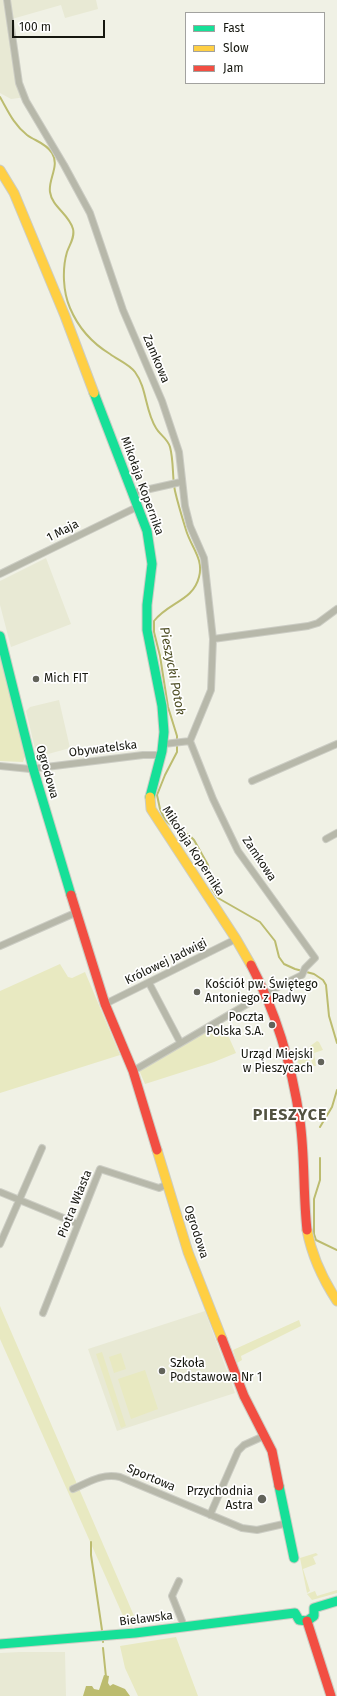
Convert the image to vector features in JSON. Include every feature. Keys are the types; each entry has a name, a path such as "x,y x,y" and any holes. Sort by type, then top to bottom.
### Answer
{"street":[{"name":"Zamkowa","path":"7,0 19,83 26,101 64,165 90,213 123,310 172,428 178,452 179,482 190,526 204,558 213,639 211,690 190,741 213,799 238,851 315,958 305,968 302,975 266,993"},
{"name":"Mikołaja Kopernika","path":"0,170 14,194 65,316 147,531 151,553 146,630 162,704 164,733 164,744 151,792 151,809 236,939 266,993 288,1056 300,1122 307,1230 310,1247 322,1278 337,1301"},
{"path":"132,493 179,482"},
{"name":"1 Maja","path":"0,574 137,507"},
{"path":"213,639 308,626 318,622 337,609"},
{"name":"Ogrodowa","path":"0,636 33,768 105,1004 133,1071 188,1252 244,1396 272,1451 294,1558"},
{"path":"164,744 190,741"},
{"path":"252,781 337,744"},
{"name":"Obywatelska","path":"0,766 33,768 143,755 160,755"},
{"path":"326,839 337,833"},
{"path":"0,946 76,913"},
{"name":"Królowej Jadwigi","path":"105,1004 236,939"},
{"path":"148,983 180,1042"},
{"path":"133,1071 180,1042 266,993"},
{"path":"0,1244 42,1148"},
{"name":"Piotra Własta","path":"42,1312 100,1169 159,1188 168,1184"},
{"path":"0,1192 78,1224"},
{"path":"210,1515 238,1451 244,1445 264,1436"},
{"name":"Sportowa","path":"73,1489 110,1474 242,1528 256,1530 288,1523"},
{"path":"179,1581 172,1596 184,1626"},
{"path":"331,1696 307,1621 314,1616 314,1608 337,1601"},
{"name":"Bielawska","path":"0,1644 135,1633 295,1613 299,1620 307,1621"}],"shaded area":[{"path":"0,0 96,0 98,9 65,18 61,5 12,19 21,77 26,97 11,99 0,93"},
{"path":"46,558 71,624 11,647 0,605 0,581"},
{"path":"59,700 70,748 37,757 26,711 30,707"},
{"name":"Szkoła Podstawowa Nr 1","path":"205,1311 235,1393 117,1431 88,1349"},
{"path":"65,1652 66,1696 0,1696 0,1653"},
{"path":"104,1675 109,1676 108,1683 110,1686 113,1684 125,1689 130,1696 83,1696 86,1686 92,1686 94,1689 99,1690"}],"green space":[{"path":"0,655 25,756 23,762 0,761"},
{"path":"60,964 68,977 72,978 85,972 120,1055 0,1093 0,991"},
{"path":"222,1022 236,1053 214,1062 145,1084 139,1070"},
{"path":"317,1041 323,1050 314,1053 316,1066 313,1066 310,1056 313,1056 313,1053 310,1053 309,1047"},
{"path":"308,1048 310,1065 307,1067 297,1068 298,1058"},
{"path":"0,1306 138,1625 128,1627 0,1339"},
{"path":"299,1320 301,1326 241,1356 242,1360 237,1363 233,1350"},
{"path":"102,1352 126,1426 121,1428 96,1354"},
{"path":"121,1353 126,1369 114,1373 109,1357"},
{"path":"145,1370 158,1409 131,1419 118,1379"},
{"path":"316,1553 318,1555 313,1557 316,1564 303,1569 310,1591 307,1593 300,1558"},
{"path":"337,1590 337,1593 312,1600 307,1594 315,1591 317,1596"},
{"path":"176,1637 198,1696 138,1696 125,1668 120,1646"}],"waterway":[{"name":"Pieszycki Potok","path":"0,97 18,127 27,135 47,147 52,153 55,163 50,187 51,197 68,219 73,229 72,240 67,252 64,266 64,280 68,302 73,315 86,334 103,350 130,367 139,378 152,421 168,442 170,447 176,496 188,536 200,564 199,577 192,591 167,609 154,621 154,632 160,656 168,707 177,736 177,752 157,795 160,809 165,820 173,827 189,835 194,840 208,865 212,889 218,898 260,922 275,941 279,957 284,964 295,969 314,974 323,980 326,985 329,1016 337,1043"},
{"name":"Pieszycki Potok","path":"320,1127 332,1107 337,1090"},
{"name":"Pieszycki Potok","path":"320,1158 320,1180 314,1199 314,1234 316,1240 337,1250"},
{"path":"91,1542 91,1555 102,1630"},
{"path":"103,1648 106,1677"}],"traffic: fast":[{"path":"94,393 147,531 152,564 147,605 147,630 162,706 164,732 162,751 150,797"},
{"path":"0,636 33,768 71,895"},
{"path":"279,1486 294,1558"},
{"path":"0,1644 135,1633 295,1613 299,1620 307,1621 314,1616 314,1608 337,1601"}],"traffic: slow":[{"path":"0,170 14,193 65,316 94,393"},
{"path":"150,797 151,809 236,939 251,965"},
{"path":"157,1150 188,1252 222,1339"},
{"path":"307,1230 318,1267 337,1301"}],"traffic: jam":[{"path":"71,895 105,1004 133,1071 157,1150"},
{"path":"251,965 276,1021 293,1080 302,1135 307,1230"},
{"path":"222,1339 244,1396 272,1451 279,1486"},
{"path":"307,1621 331,1696"}],"place":[{"name":"Mich FIT","path":"36,679"},
{"name":"Kościół pw. Świętego Antoniego z Padwy","path":"197,992"},
{"name":"Poczta Polska S.A.","path":"272,1025"},
{"name":"Urząd Miejski w Pieszycach","path":"321,1062"},
{"name":"Szkoła Podstawowa Nr 1","path":"162,1371"},
{"name":"Przychodnia Astra","path":"262,1499"}],"district":[{"name":"PIESZYCE","path":"290,1116"}]}
